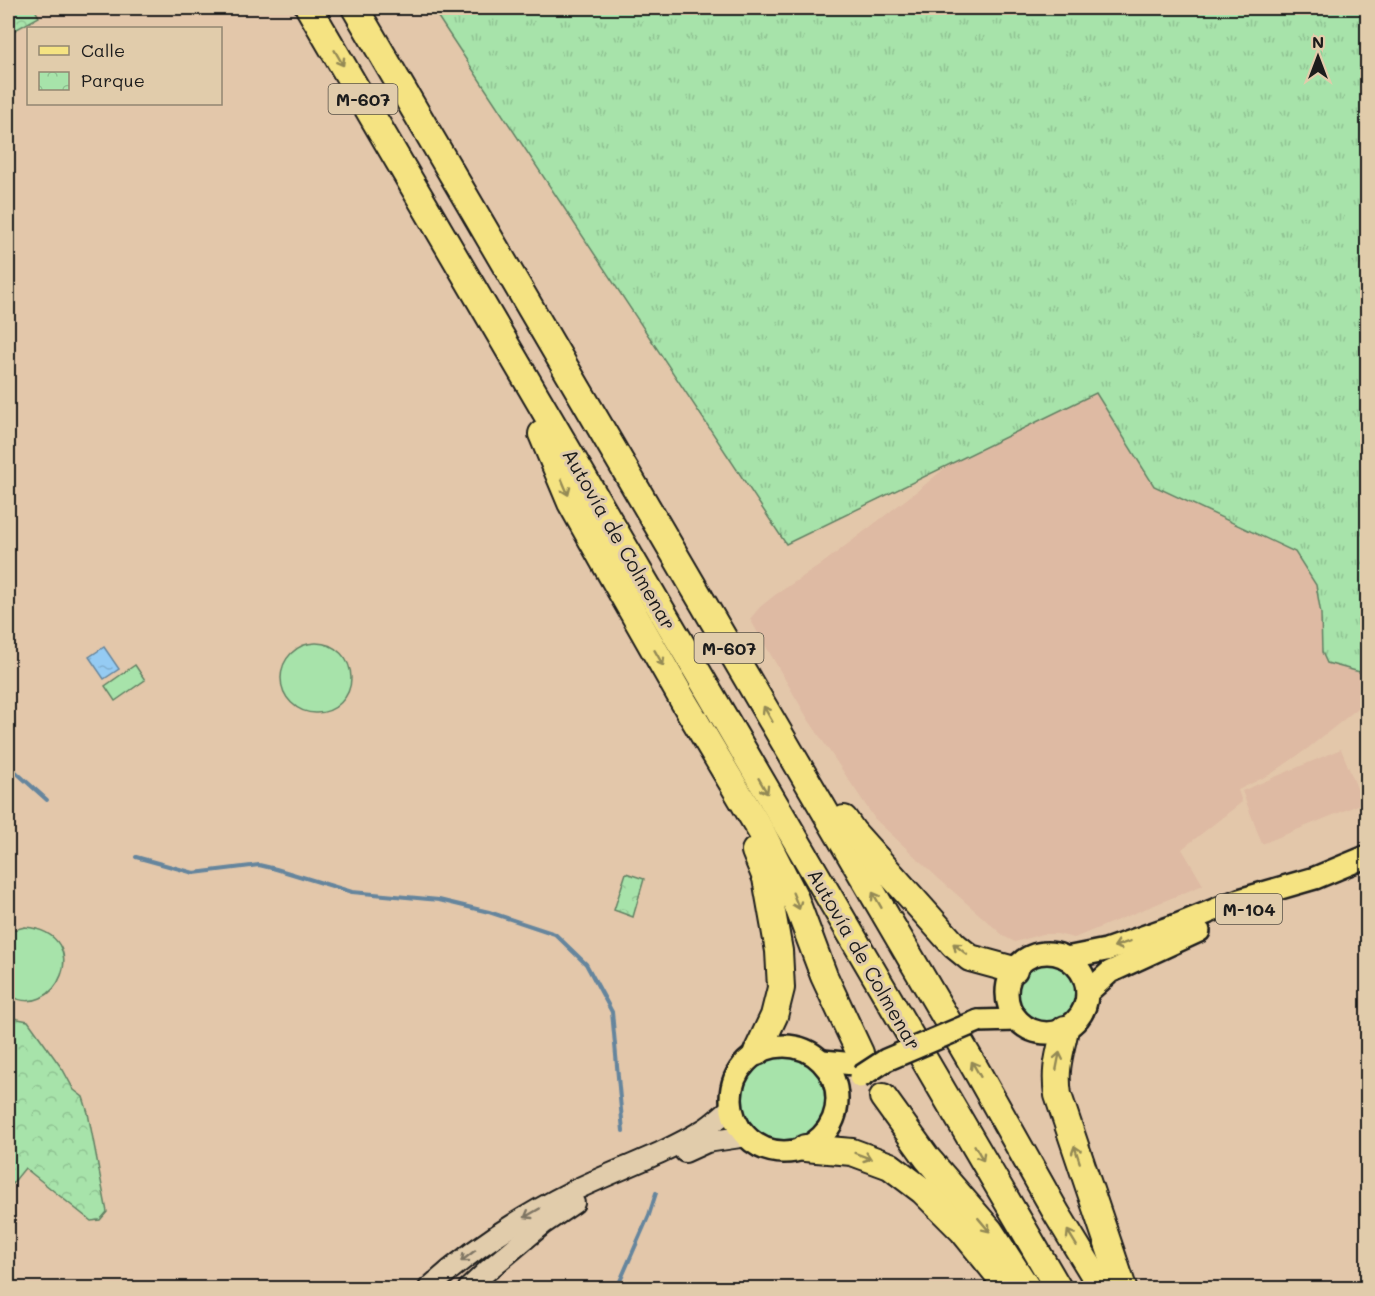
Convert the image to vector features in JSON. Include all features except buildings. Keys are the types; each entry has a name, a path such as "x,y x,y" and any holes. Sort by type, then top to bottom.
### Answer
{"highway":[{"name":"Autovía de Colmenar","path":"309,8 1058,1288"},
{"name":"Autovía de Colmenar","path":"355,8 1102,1288"},
{"path":"416,191 448,264 536,420 571,503 684,702 762,833 789,885 858,1065"},
{"path":"684,702 737,807 766,878 779,951 781,988 774,1016 757,1052"},
{"path":"785,743 853,832 954,945 970,958 1014,970"},
{"path":"1065,1029 1057,1066 1058,1095 1123,1288"},
{"path":"883,1097 927,1158 990,1231 1027,1288"},
{"path":"805,1148 852,1152 890,1166 923,1191 963,1231 1008,1288"}],"main road":[{"name":"M-104","path":"1065,1029 1079,1017 1087,993 1110,972 1368,856"},
{"name":"M-104","path":"1014,970 1032,956 1044,953 1066,958 1106,950 1239,900 1315,878"},
{"path":"1066,958 1079,969 1087,993"},
{"path":"1014,970 1007,986 1007,995 1008,1004 1017,1020 1026,1027 1045,1033 1065,1029"},
{"path":"823,1061 858,1065 886,1060 978,1021 1007,995"},
{"path":"978,1021 1017,1020"},
{"path":"838,1105 835,1082 823,1061 799,1047 784,1045 757,1052 742,1065 731,1092 733,1115 739,1128 747,1136 758,1146 769,1150 794,1152 817,1141 827,1131 858,1065"},
{"path":"429,1288 509,1226 576,1190 704,1129 732,1107"},
{"path":"469,1288 543,1224 593,1191 707,1142 747,1136"}],"shaded area":[{"path":"1096,393 1154,486 1295,552 1316,585 1321,614 1322,652 1327,662 1367,674 1367,701 1307,749 1271,774 1238,790 1242,802 1182,849 1203,885 1074,938 1057,934 1042,934 1015,942 1005,937 875,819 808,719 750,619 775,595 819,566 958,457"},
{"path":"1341,749 1363,803 1262,844 1242,791"}],"green space":[{"path":"8,8 34,8 39,17 8,34"},
{"path":"432,8 1367,8 1367,674 1327,663 1322,652 1321,614 1316,585 1295,552 1154,486 1096,393 786,544"},
{"path":"316,643 329,646 341,653 348,665 351,678 348,691 341,703 329,710 316,713 303,710 291,703 284,691 281,678 284,665 291,653 303,646"},
{"path":"135,665 145,680 115,701 105,686"},
{"path":"626,873 644,879 633,917 614,910"},
{"path":"25,927 47,933 59,945 64,960 61,975 53,989 41,998 25,1001 8,994 8,933"},
{"path":"1047,963 1068,972 1077,993 1068,1014 1047,1023 1026,1014 1017,993 1026,972"},
{"path":"8,1017 28,1021 63,1070 74,1090 83,1097 107,1212 100,1220 91,1221 25,1168 8,1189"},
{"path":"777,1057 793,1057 809,1064 820,1075 827,1091 824,1115 815,1129 793,1141 777,1141 761,1134 750,1123 743,1107 743,1091 750,1075 761,1064"}],"water":[{"path":"104,647 119,669 104,679 89,657"}],"waterway":[{"path":"8,765 47,800"},
{"path":"136,857 194,873 259,865 352,892 439,900 489,912 555,934 586,964 612,1012 623,1131"},
{"path":"617,1288 649,1215 656,1193"}]}
